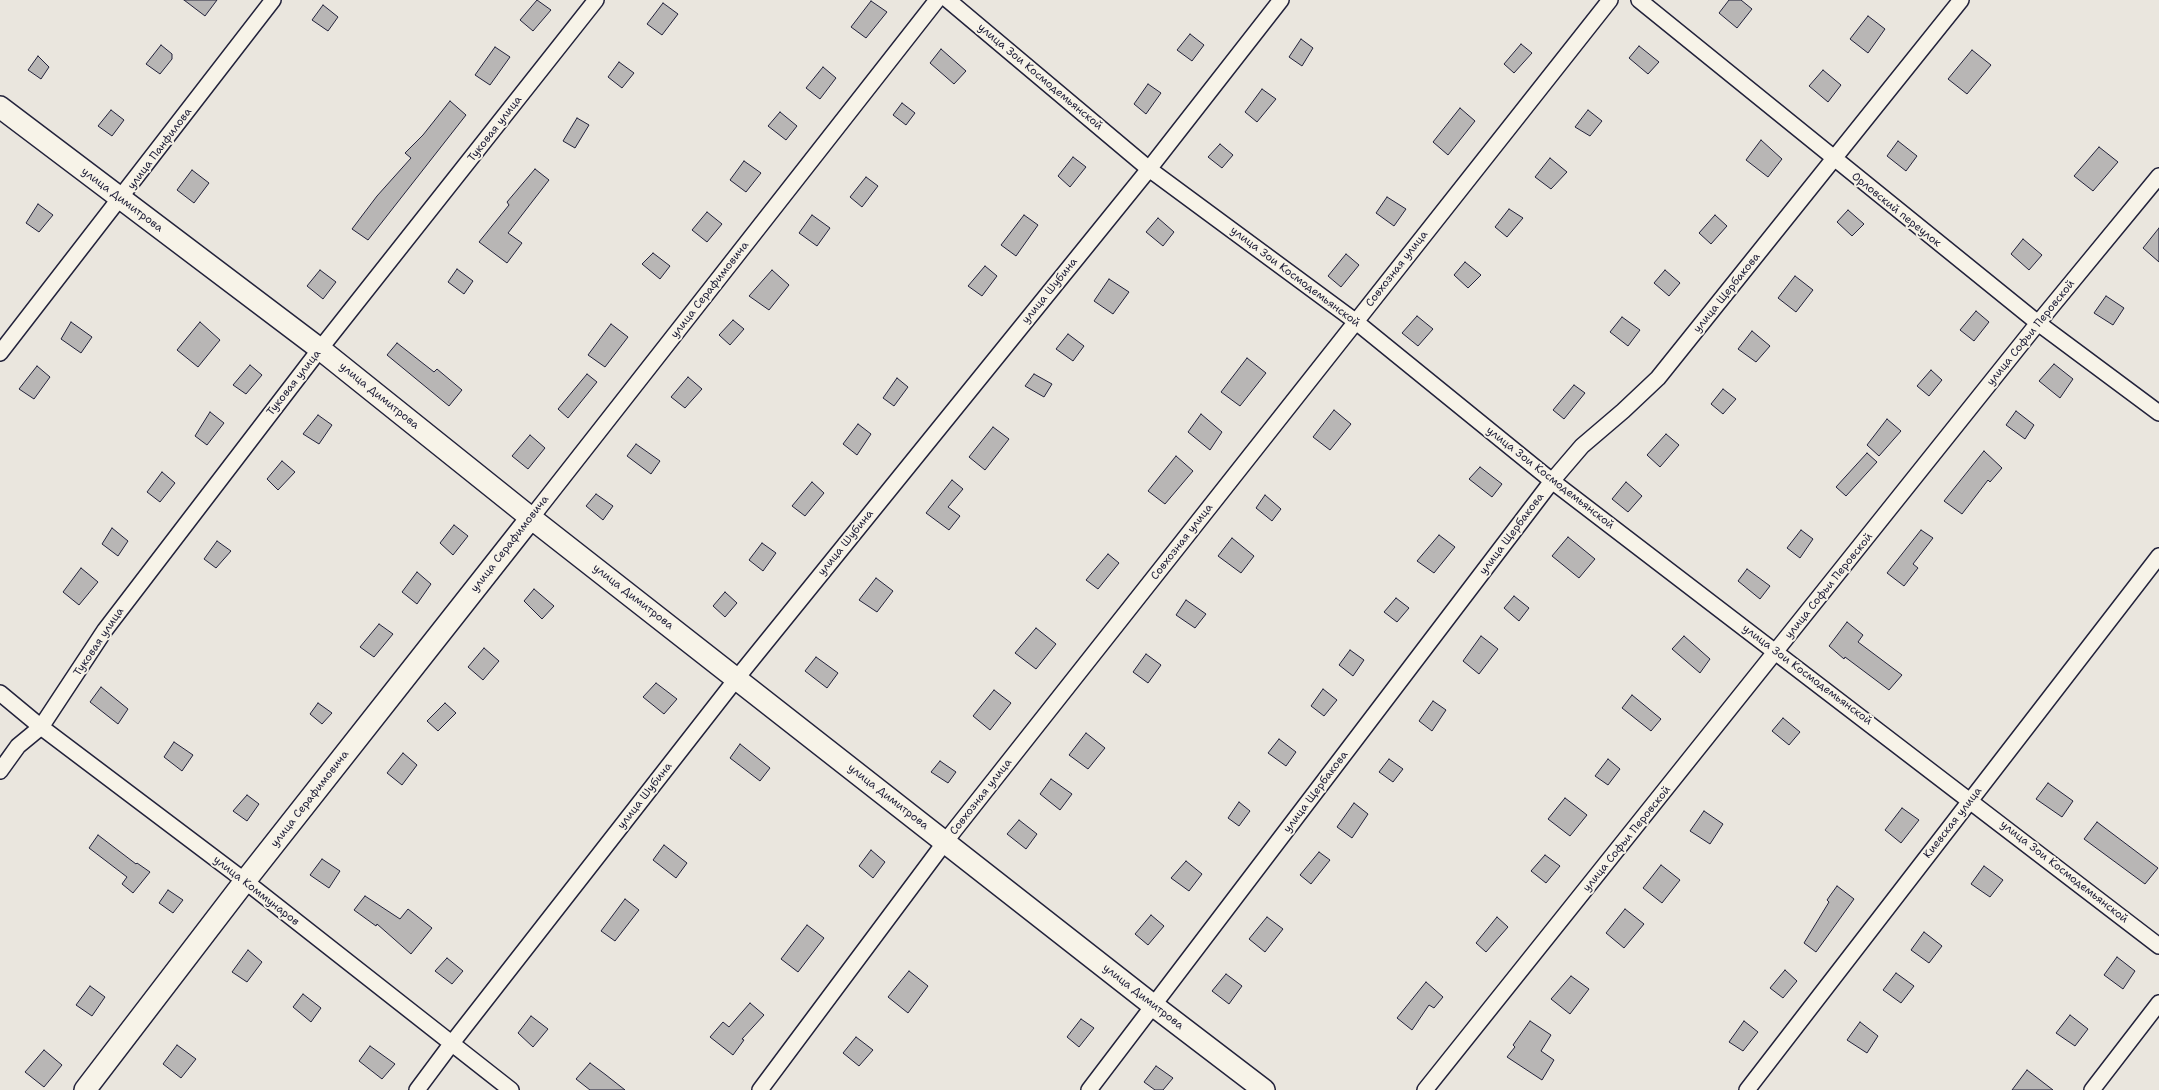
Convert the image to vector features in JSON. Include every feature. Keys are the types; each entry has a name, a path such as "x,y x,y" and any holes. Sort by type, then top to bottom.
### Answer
{"street":[{"name":"улица Панфилова","path":"0,353 121,199 273,0"},
{"name":"Туковая улица","path":"0,771 18,746 41,727 105,630 320,349 596,0"},
{"name":"улица Серафимовича","path":"85,1090 245,881 937,0"},
{"name":"улица Зои Космодемьянской","path":"948,0 1149,168 1355,322 1552,481 1971,800 2159,946"},
{"name":"улица Шубина","path":"417,1090 737,678 1149,168 1281,0"},
{"name":"Совхозная улица","path":"760,1090 946,842 1610,0"},
{"name":"Орловский переулок","path":"1639,0 1834,160 2038,323 2159,413"},
{"name":"улица Щербакова","path":"1089,1090 1552,481 1582,446 1624,411 1658,378 1961,0"},
{"name":"улица Димитрова","path":"0,107 320,349 531,518 1154,1006 1264,1090"},
{"name":"улица Софьи Перовской","path":"1425,1090 2038,323 2159,176"},
{"name":"Киевская улица","path":"1748,1090 2159,556"},
{"name":"улица Коммунаров","path":"0,693 41,727 245,881 511,1090"},
{"path":"2092,1090 2159,1003"}],"building":[{"path":"184,0 217,0 205,16"},
{"path":"537,0 551,10 533,31 520,20"},
{"path":"1729,0 1741,0 1752,9 1737,28 1719,13"},
{"path":"871,1 887,12 866,38 851,27"},
{"path":"663,3 678,14 662,35 647,24"},
{"path":"323,5 338,17 328,31 312,20"},
{"path":"1868,16 1885,29 1868,53 1850,39"},
{"path":"1190,34 1204,45 1192,61 1177,50"},
{"path":"1301,39 1313,48 1302,66 1289,57"},
{"path":"1521,44 1532,53 1514,73 1504,64"},
{"path":"161,45 172,54 172,59 160,74 146,64"},
{"path":"1639,46 1659,62 1648,74 1629,58"},
{"path":"495,47 510,57 490,85 475,75"},
{"path":"941,49 966,71 954,84 930,63"},
{"path":"1972,50 1991,65 1967,94 1948,79"},
{"path":"38,56 49,67 41,79 28,70"},
{"path":"619,62 634,73 622,88 608,77"},
{"path":"823,67 836,78 820,99 806,88"},
{"path":"1823,70 1841,85 1828,102 1809,86"},
{"path":"1148,84 1161,93 1146,114 1134,104"},
{"path":"1262,89 1276,99 1257,122 1245,112"},
{"path":"450,101 466,115 368,240 352,229 377,196 411,158 405,153 423,135"},
{"path":"902,103 915,113 906,125 893,115"},
{"path":"1460,108 1475,121 1448,155 1433,142"},
{"path":"111,110 124,120 112,136 98,126"},
{"path":"1588,110 1602,121 1590,136 1575,127"},
{"path":"780,112 797,126 786,140 768,126"},
{"path":"577,118 589,125 575,148 563,141"},
{"path":"1761,140 1782,159 1768,177 1746,160"},
{"path":"1898,141 1917,156 1906,171 1887,156"},
{"path":"1220,144 1233,155 1222,168 1208,157"},
{"path":"2099,147 2118,162 2093,191 2074,176"},
{"path":"1073,157 1086,167 1070,187 1058,176"},
{"path":"1550,158 1567,172 1551,189 1535,177"},
{"path":"744,161 761,173 746,192 730,180"},
{"path":"535,169 549,180 508,233 522,243 507,263 479,242 509,205 507,202"},
{"path":"192,170 209,183 194,203 177,190"},
{"path":"866,177 878,186 862,207 850,197"},
{"path":"1387,197 1406,209 1394,226 1376,213"},
{"path":"38,204 53,215 39,232 26,223"},
{"path":"1509,209 1523,218 1507,237 1495,227"},
{"path":"1848,210 1864,224 1852,236 1837,222"},
{"path":"707,212 722,224 707,242 692,230"},
{"path":"812,215 830,228 817,246 799,233"},
{"path":"1024,215 1038,225 1016,256 1001,245"},
{"path":"1715,215 1727,226 1711,244 1699,233"},
{"path":"1158,218 1174,232 1163,246 1146,232"},
{"path":"2159,228 2159,262 2143,248"},
{"path":"2023,239 2042,255 2029,270 2011,254"},
{"path":"653,253 670,266 660,279 642,264"},
{"path":"1346,254 1359,265 1341,287 1328,276"},
{"path":"1465,262 1481,275 1468,288 1454,275"},
{"path":"985,266 997,276 982,296 968,286"},
{"path":"457,269 473,281 464,294 448,282"},
{"path":"320,270 336,282 323,299 307,286"},
{"path":"772,270 789,285 769,310 749,296"},
{"path":"1665,270 1680,283 1669,296 1654,283"},
{"path":"1795,276 1813,290 1796,312 1778,298"},
{"path":"1109,279 1129,292 1113,314 1094,301"},
{"path":"2106,296 2124,308 2113,325 2094,313"},
{"path":"1976,311 1989,322 1974,341 1960,330"},
{"path":"1417,316 1433,329 1418,346 1402,333"},
{"path":"1622,317 1640,330 1628,346 1610,332"},
{"path":"733,320 744,329 730,345 719,335"},
{"path":"71,322 92,337 81,353 61,339"},
{"path":"200,322 220,340 198,367 177,350"},
{"path":"611,324 628,337 605,367 588,355"},
{"path":"1752,331 1770,346 1756,362 1738,349"},
{"path":"1068,334 1084,346 1073,361 1056,349"},
{"path":"397,343 434,372 437,369 462,390 449,406 387,355"},
{"path":"1247,358 1266,373 1240,406 1221,392"},
{"path":"2054,364 2073,379 2060,398 2039,381"},
{"path":"250,365 262,375 246,394 233,385"},
{"path":"37,366 50,377 34,399 19,389"},
{"path":"1931,370 1942,380 1929,396 1917,386"},
{"path":"587,374 597,382 568,418 558,409"},
{"path":"1034,374 1052,384 1044,397 1025,386"},
{"path":"688,377 702,389 685,408 671,397"},
{"path":"897,378 908,387 894,406 883,398"},
{"path":"1574,385 1585,393 1564,419 1553,410"},
{"path":"1723,389 1736,399 1723,414 1711,404"},
{"path":"1334,410 1351,424 1330,450 1313,437"},
{"path":"2016,411 2034,425 2025,439 2006,425"},
{"path":"210,412 224,423 207,445 195,436"},
{"path":"1201,414 1222,432 1210,450 1188,432"},
{"path":"318,415 332,425 319,444 303,434"},
{"path":"1887,419 1901,431 1879,456 1867,445"},
{"path":"858,424 871,434 857,455 843,444"},
{"path":"993,427 1009,439 985,470 969,457"},
{"path":"1666,434 1679,445 1660,467 1647,455"},
{"path":"530,435 545,448 528,469 512,456"},
{"path":"636,444 660,461 651,474 627,456"},
{"path":"1984,451 2002,468 1990,482 1988,480 1962,514 1944,501"},
{"path":"1867,453 1877,462 1846,496 1836,487"},
{"path":"1176,456 1193,471 1165,504 1148,491"},
{"path":"282,461 295,472 278,490 267,479"},
{"path":"1480,467 1502,484 1492,497 1469,479"},
{"path":"162,472 175,483 160,502 147,492"},
{"path":"952,480 963,489 948,507 960,516 949,530 926,513"},
{"path":"812,482 824,493 805,516 792,506"},
{"path":"1626,482 1642,496 1628,512 1612,499"},
{"path":"596,494 613,506 603,520 586,506"},
{"path":"1265,495 1281,509 1272,521 1256,508"},
{"path":"454,525 468,536 453,555 440,543"},
{"path":"112,528 128,541 118,556 102,544"},
{"path":"1801,530 1813,539 1800,558 1787,548"},
{"path":"1921,530 1933,538 1913,564 1918,568 1904,586 1887,573"},
{"path":"1439,535 1455,547 1434,573 1417,561"},
{"path":"1568,537 1595,559 1579,578 1552,556"},
{"path":"1232,538 1254,556 1241,573 1218,556"},
{"path":"217,541 231,551 216,568 204,559"},
{"path":"762,543 776,553 763,571 749,560"},
{"path":"1108,554 1119,563 1098,589 1086,580"},
{"path":"81,568 98,582 79,605 63,592"},
{"path":"1747,569 1770,586 1760,599 1738,581"},
{"path":"417,572 431,584 417,604 402,592"},
{"path":"876,578 893,591 877,612 859,600"},
{"path":"534,589 554,606 542,619 524,601"},
{"path":"725,592 737,603 725,617 713,606"},
{"path":"1514,596 1529,608 1519,621 1504,608"},
{"path":"1396,598 1409,608 1397,622 1384,612"},
{"path":"1186,600 1206,614 1195,628 1176,615"},
{"path":"1847,622 1863,635 1858,642 1902,675 1889,690 1845,657 1844,659 1829,646"},
{"path":"379,624 393,634 374,657 360,647"},
{"path":"1036,628 1056,644 1036,669 1015,653"},
{"path":"1481,636 1498,649 1479,674 1463,661"},
{"path":"1684,636 1710,659 1700,673 1672,649"},
{"path":"484,648 499,661 483,680 468,667"},
{"path":"1350,650 1364,660 1353,676 1339,665"},
{"path":"1146,654 1161,665 1148,683 1133,672"},
{"path":"816,657 838,673 827,688 805,671"},
{"path":"656,683 677,699 664,714 643,697"},
{"path":"101,687 128,709 118,724 90,702"},
{"path":"1323,689 1337,700 1324,716 1311,706"},
{"path":"994,690 1011,703 990,730 973,716"},
{"path":"1632,695 1661,719 1651,731 1622,708"},
{"path":"1433,701 1446,710 1432,731 1419,721"},
{"path":"318,703 332,713 322,724 310,714"},
{"path":"445,703 456,713 438,731 427,721"},
{"path":"1783,718 1800,732 1789,745 1772,731"},
{"path":"1086,733 1105,748 1088,769 1069,755"},
{"path":"1279,739 1296,752 1286,766 1268,753"},
{"path":"174,742 193,755 182,771 164,757"},
{"path":"740,744 770,768 760,781 730,758"},
{"path":"403,753 417,765 402,785 387,773"},
{"path":"1389,759 1403,769 1393,782 1379,772"},
{"path":"1608,759 1620,769 1608,785 1595,776"},
{"path":"940,761 956,772 948,783 931,772"},
{"path":"1051,779 1072,794 1060,810 1040,794"},
{"path":"2048,783 2073,801 2062,817 2036,799"},
{"path":"247,795 259,804 247,821 233,811"},
{"path":"1565,798 1587,815 1570,836 1548,819"},
{"path":"1239,802 1250,811 1239,826 1228,818"},
{"path":"1354,803 1368,814 1352,838 1337,827"},
{"path":"1902,808 1919,820 1901,843 1885,830"},
{"path":"1704,811 1723,824 1710,844 1690,831"},
{"path":"1019,820 1037,834 1026,849 1007,834"},
{"path":"2097,822 2158,868 2145,884 2084,839"},
{"path":"98,835 136,864 137,863 150,872 133,893 122,884 127,877 89,848"},
{"path":"664,845 687,863 676,878 653,860"},
{"path":"871,850 885,862 873,878 859,866"},
{"path":"1319,852 1330,860 1311,884 1300,875"},
{"path":"1545,855 1560,866 1546,883 1531,871"},
{"path":"322,859 340,871 329,888 310,875"},
{"path":"1186,861 1202,874 1189,891 1171,878"},
{"path":"1661,865 1680,880 1662,903 1643,888"},
{"path":"1984,866 2003,880 1990,897 1971,884"},
{"path":"1837,886 1854,899 1816,952 1804,943 1829,902 1827,900"},
{"path":"168,890 183,900 173,913 159,903"},
{"path":"365,896 400,919 408,909 432,928 411,954 377,924 376,926 354,910"},
{"path":"625,899 639,910 615,941 601,931"},
{"path":"1625,909 1644,924 1624,948 1606,933"},
{"path":"1151,915 1164,926 1148,945 1135,934"},
{"path":"1267,917 1283,929 1265,952 1249,939"},
{"path":"1497,917 1508,927 1486,952 1476,943"},
{"path":"807,925 824,938 798,972 781,959"},
{"path":"1924,932 1942,946 1929,963 1911,950"},
{"path":"248,950 262,962 247,982 232,972"},
{"path":"2117,957 2135,971 2123,989 2104,975"},
{"path":"447,958 463,971 452,984 435,971"},
{"path":"1785,970 1797,981 1783,998 1770,988"},
{"path":"909,971 928,986 908,1013 888,997"},
{"path":"1896,973 1914,986 1901,1003 1883,990"},
{"path":"1226,974 1242,986 1229,1004 1212,991"},
{"path":"1571,976 1589,989 1570,1014 1551,999"},
{"path":"1426,982 1443,997 1434,1008 1429,1005 1412,1030 1397,1018"},
{"path":"90,986 105,997 92,1016 76,1005"},
{"path":"303,994 321,1008 311,1022 293,1007"},
{"path":"750,1003 764,1015 742,1039 744,1040 733,1055 710,1037 723,1022 729,1027"},
{"path":"2070,1015 2088,1029 2075,1046 2056,1033"},
{"path":"531,1016 548,1029 533,1047 518,1033"},
{"path":"1081,1019 1094,1028 1079,1047 1067,1037"},
{"path":"1530,1021 1551,1035 1541,1051 1554,1060 1542,1080 1507,1057 1515,1047 1513,1045"},
{"path":"1744,1021 1758,1032 1743,1051 1729,1042"},
{"path":"1860,1022 1878,1036 1867,1053 1847,1040"},
{"path":"856,1037 873,1050 859,1066 843,1053"},
{"path":"177,1045 196,1059 181,1078 163,1064"},
{"path":"370,1046 395,1064 382,1079 359,1061"},
{"path":"44,1050 62,1065 44,1087 25,1072"},
{"path":"590,1063 625,1090 590,1090 576,1079"},
{"path":"1156,1066 1173,1078 1163,1090 1155,1090 1144,1082"},
{"path":"2027,1070 2053,1090 2012,1090"}]}
